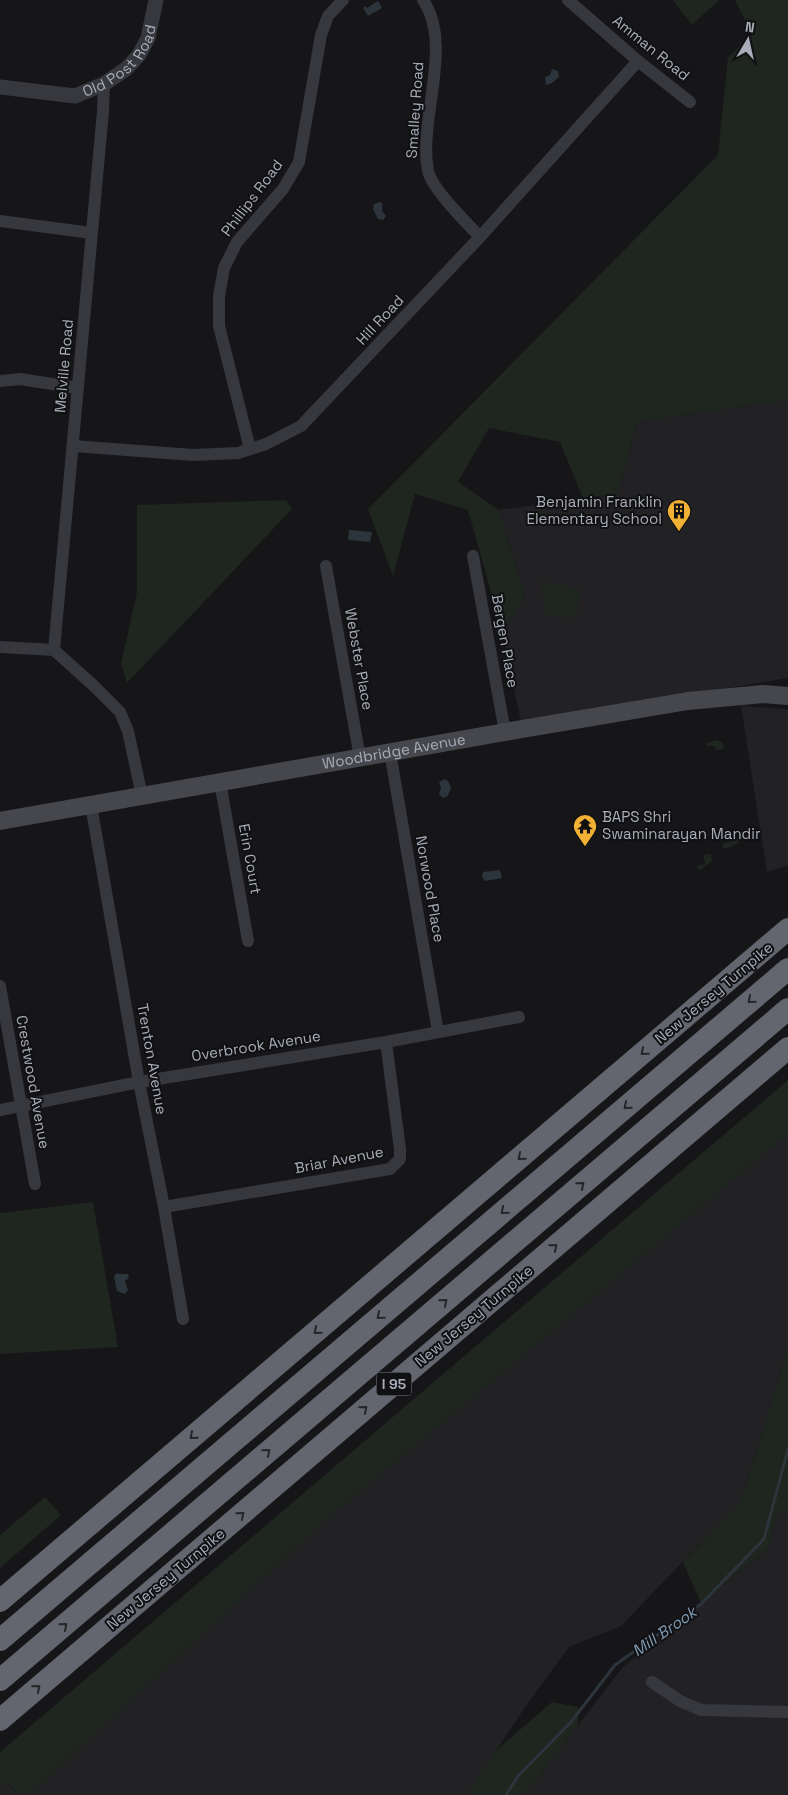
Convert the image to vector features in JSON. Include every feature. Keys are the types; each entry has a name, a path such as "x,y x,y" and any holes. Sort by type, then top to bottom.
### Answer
{"highway":[{"name":"New Jersey Turnpike","path":"0,1601 788,929"},
{"name":"New Jersey Turnpike","path":"0,1640 788,969"},
{"name":"New Jersey Turnpike","path":"0,1680 788,1009"},
{"name":"New Jersey Turnpike","path":"0,1720 788,1048"}],"main road":[{"name":"Woodbridge Avenue","path":"0,821 504,732 712,698 764,694 788,696"}],"street":[{"name":"Old Post Road","path":"0,87 75,96 104,84 126,69 139,55 148,38 156,0"},
{"name":"Phillips Road","path":"250,449 219,326 219,296 224,268 237,242 283,189 300,162 321,35 328,16 343,0"},
{"name":"Smalley Road","path":"423,0 434,22 436,50 426,143 428,172 437,188 480,237"},
{"name":"Amman Road","path":"568,0 638,61 690,102"},
{"name":"Hill Road","path":"73,446 193,456 238,453 266,444 301,426 480,237 638,61"},
{"name":"Melville Road","path":"54,650 104,84"},
{"path":"0,221 92,233"},
{"path":"0,381 20,379 78,388"},
{"name":"Bergen Place","path":"473,556 504,732"},
{"name":"Webster Place","path":"326,566 360,758"},
{"path":"0,647 54,650 120,712 128,731 142,796"},
{"name":"Norwood Place","path":"390,752 438,1032"},
{"name":"Erin Court","path":"220,782 248,941"},
{"name":"Trenton Avenue","path":"91,805 139,1082 164,1207 183,1319"},
{"name":"Crestwood Avenue","path":"0,986 35,1184"},
{"name":"Overbrook Avenue","path":"0,1110 139,1082 386,1042 518,1017"},
{"name":"Briar Avenue","path":"164,1207 390,1169 400,1159 400,1149 386,1042"},
{"path":"652,1682 680,1701 701,1710 788,1712"}],"shaded area":[{"path":"673,0 719,0 692,25"},
{"path":"735,0 788,0 788,400 637,422 618,494 583,498 560,442 489,428 458,482 499,510 525,597 502,631 468,510 415,494 393,576 368,509 718,155 728,57 752,35"},
{"path":"378,1 382,8 368,16 363,8 366,6 367,8"},
{"path":"552,69 558,71 559,77 546,85 545,77 550,75"},
{"path":"382,203 382,211 386,216 383,220 378,219 373,209 374,204"},
{"path":"788,400 788,678 521,722 502,631 525,597 499,510 618,494 637,422"},
{"path":"286,500 292,509 127,683 121,664 137,592 137,505"},
{"path":"349,530 372,532 370,542 348,540"},
{"path":"541,581 580,589 576,618 545,615"},
{"path":"741,706 788,709 788,865 767,872"},
{"path":"716,740 722,742 723,749 716,750 715,746 706,746 707,743"},
{"path":"445,779 451,787 448,796 443,798 439,794 441,788 439,782"},
{"path":"736,836 739,839 738,843 726,849 723,848 723,843 731,842 730,837"},
{"path":"711,854 712,861 699,871 697,866 705,864 703,855"},
{"path":"500,870 502,878 485,881 482,877 483,872"},
{"path":"788,1080 788,1134 327,1519 29,1795 19,1795 7,1782 0,1787 0,1752"},
{"path":"788,1134 788,1349 741,1501 621,1626 569,1647 526,1706 466,1795 29,1795 327,1519"},
{"path":"93,1202 118,1347 0,1354 0,1213"},
{"path":"117,1273 128,1274 129,1278 125,1281 128,1290 125,1294 117,1291 114,1276"},
{"path":"788,1349 788,1514 778,1511 768,1548 701,1603 683,1562 741,1501"},
{"path":"45,1497 61,1515 0,1568 0,1535"},
{"path":"778,1511 788,1514 788,1795 524,1795 623,1667 768,1548"},
{"path":"552,1702 578,1707 578,1725 524,1795 466,1795 494,1752"},
{"path":"6,1782 19,1795 0,1795 0,1787"}],"waterway":[{"name":"Mill Brook","path":"506,1795 518,1776 571,1722 615,1665 701,1604 764,1539 788,1449"}],"place":[{"name":"Benjamin Franklin Elementary School","path":"679,532"},
{"name":"BAPS Shri Swaminarayan Mandir","path":"585,847"}]}
